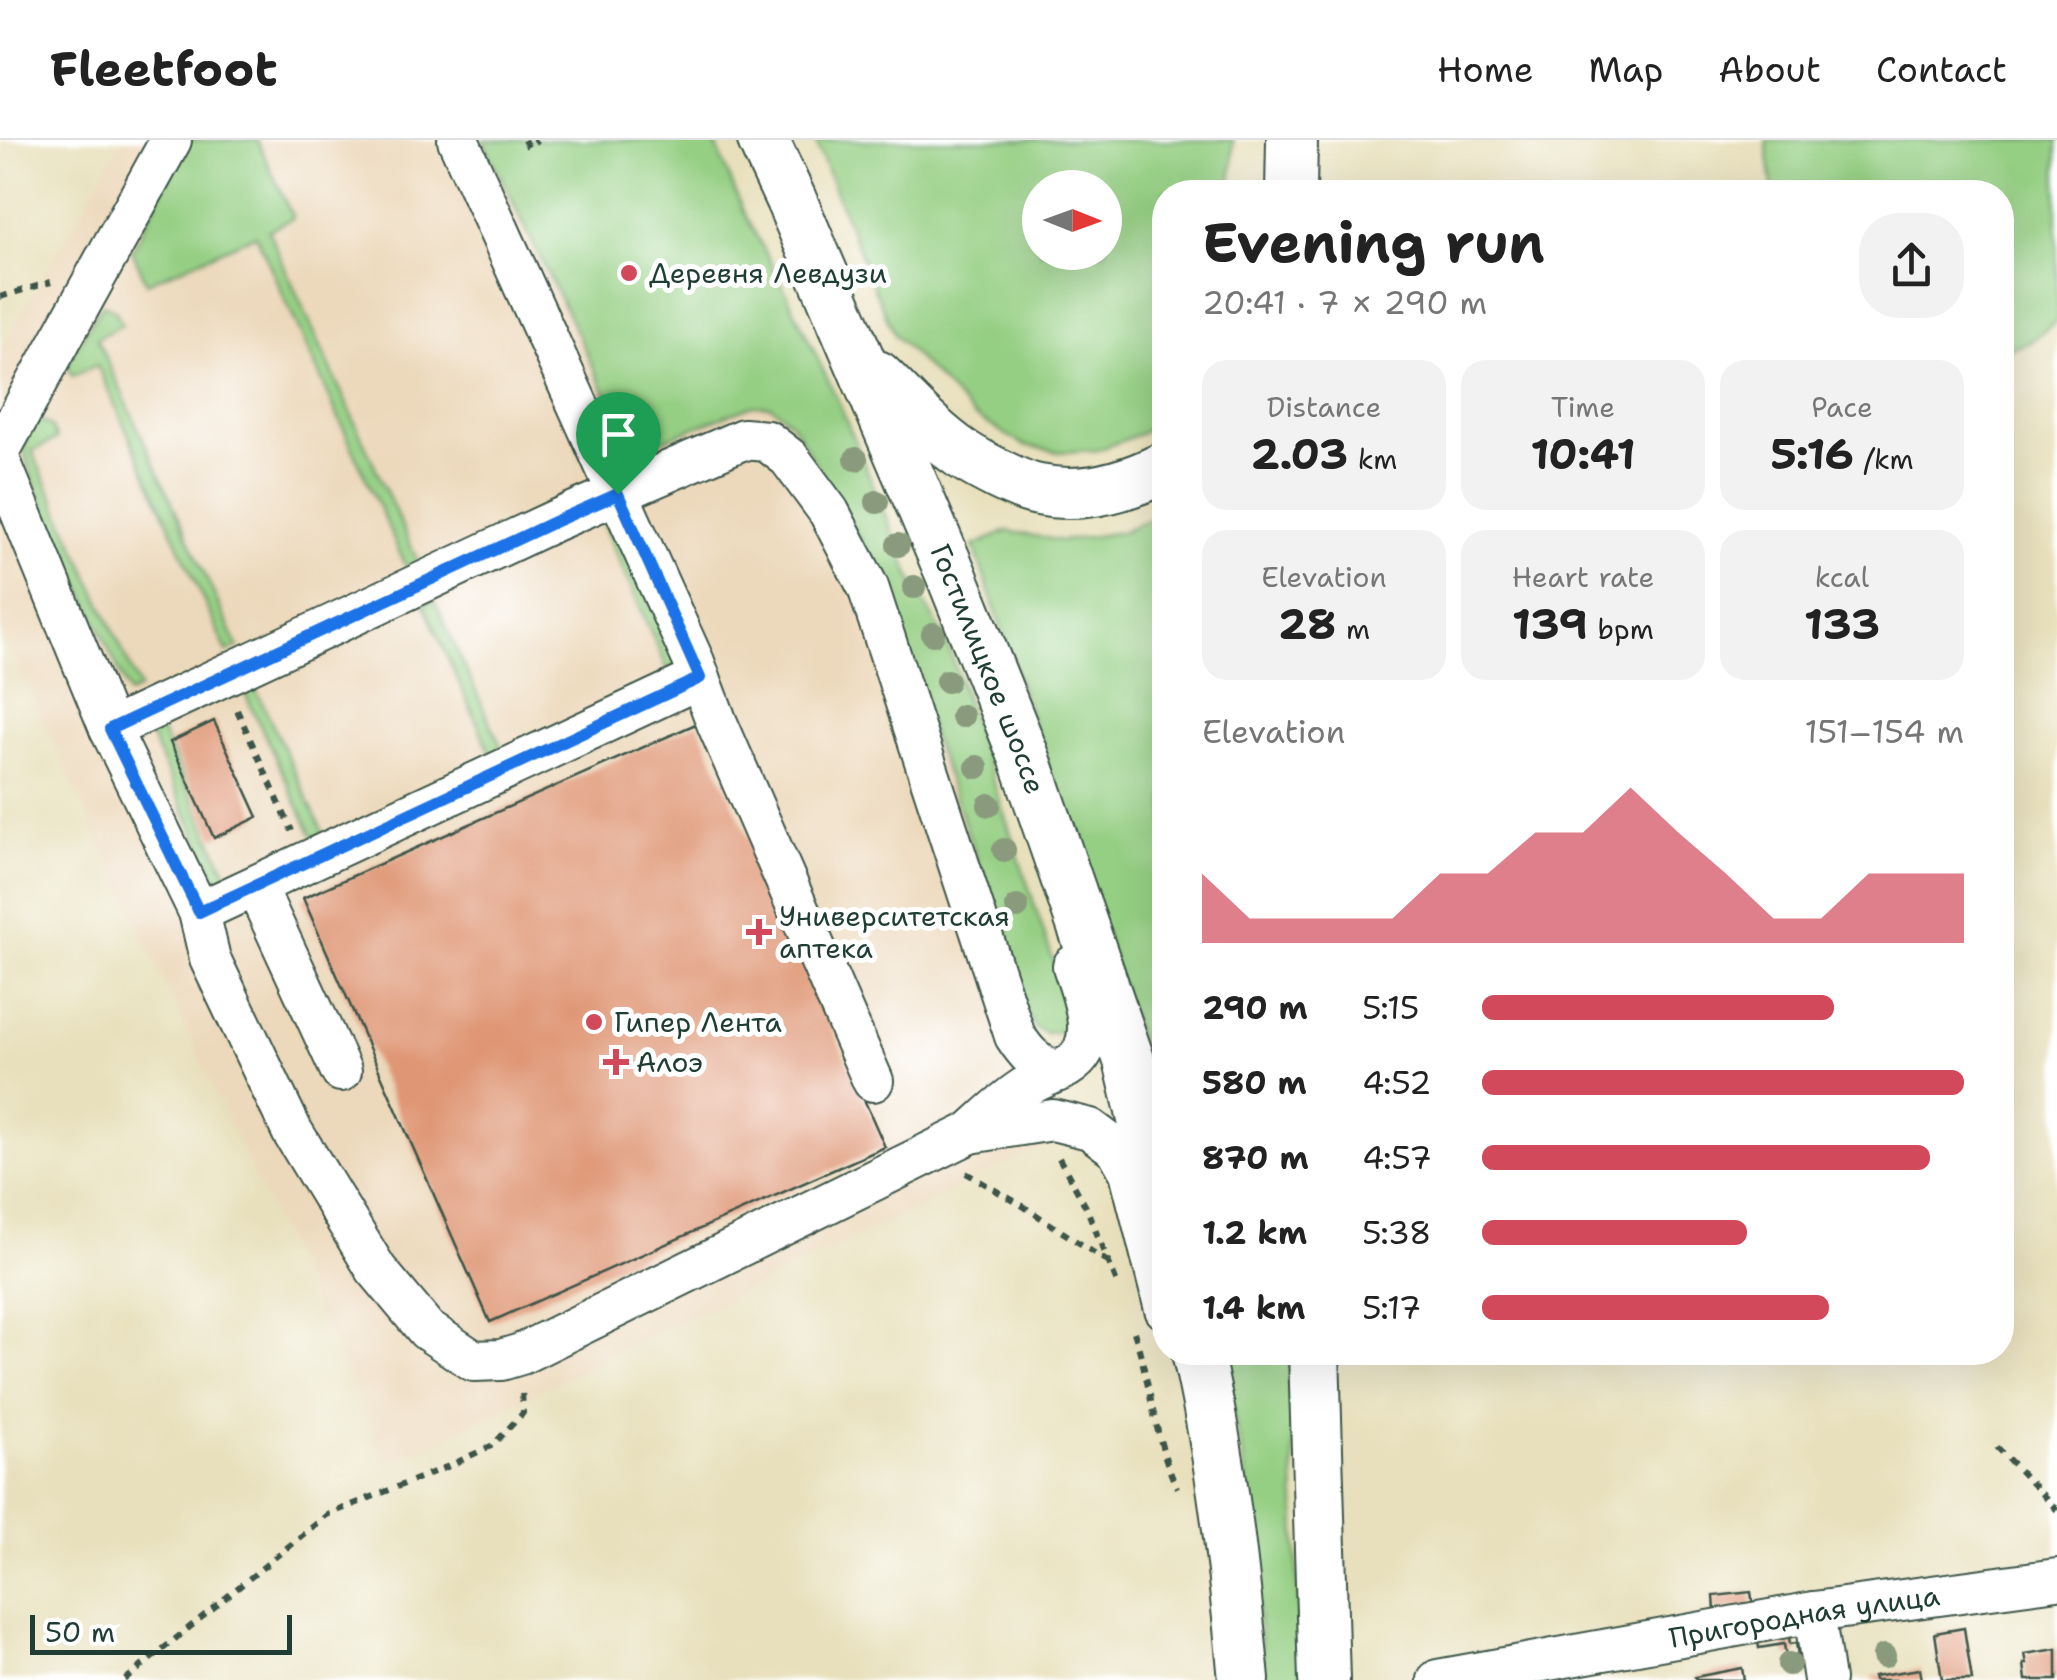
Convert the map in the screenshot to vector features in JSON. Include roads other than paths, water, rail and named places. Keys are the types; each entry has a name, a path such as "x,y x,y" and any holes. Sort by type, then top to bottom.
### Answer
{"main road":[{"name":"Гостилицкое шоссе","path":"762,140 959,592 1025,758 1129,1060 1152,1158"},
{"path":"782,140 791,200"},
{"path":"1291,180 1292,140"},
{"path":"859,358 962,454 1037,490 1080,492 1122,486 1152,473"},
{"path":"1199,1365 1226,1512 1244,1680"},
{"path":"1314,1365 1324,1680"}],"street":[{"path":"0,450 171,140"},
{"path":"458,140 700,678 873,1081"},
{"path":"110,729 554,522 743,439 767,441 788,458 829,512 868,587 1015,1036 1026,1053 1054,1072"},
{"path":"0,460 110,729 199,912 210,960 292,1131 376,1269 427,1330 474,1361 501,1360 520,1354 961,1149 1053,1120 1090,1129 1117,1149 1130,1172 1149,1318"},
{"path":"199,912 700,678"},
{"path":"961,1149 1021,1090 1067,1066 1088,1038 1088,1013 1052,901 1040,806"},
{"path":"272,879 342,1071"},
{"name":"Пригородная улица","path":"1438,1680 1541,1671 1814,1612 2057,1579"},
{"path":"1814,1612 1824,1680"}],"place":[{"name":"Деревня Левдузи","path":"629,273"},
{"name":"Университетская аптека","path":"759,932"},
{"name":"Гипер Лента","path":"594,1022"},
{"name":"Алоэ","path":"616,1062"}]}
